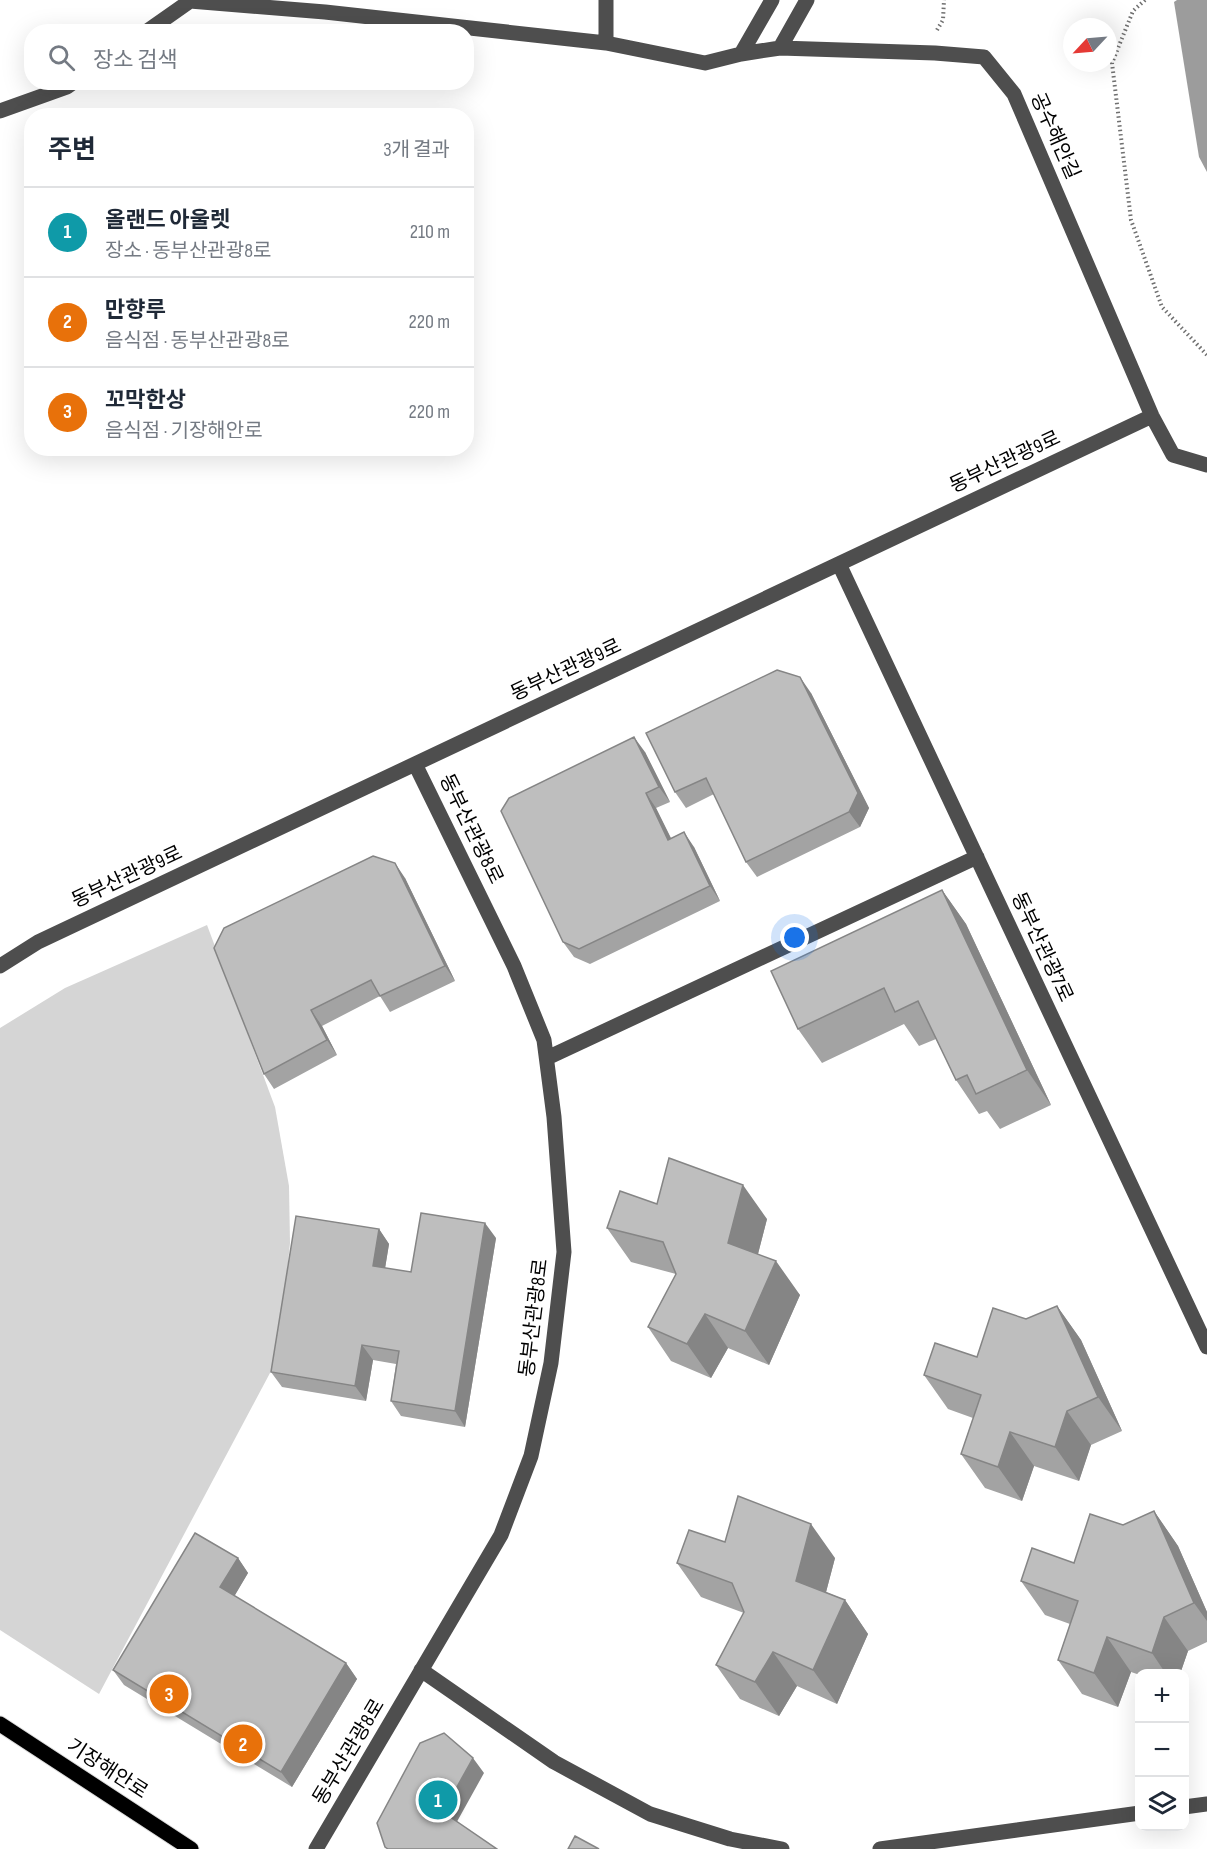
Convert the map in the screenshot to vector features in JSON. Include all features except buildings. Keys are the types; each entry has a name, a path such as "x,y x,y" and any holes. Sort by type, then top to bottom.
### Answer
{"main road":[{"name":"기장해안로","path":"0,1724 191,1849"}],"street":[{"path":"606,0 606,43"},
{"path":"741,54 772,0"},
{"path":"780,48 807,0"},
{"name":"공수해안길","path":"158,24 190,1 434,24"},
{"name":"공수해안길","path":"474,28 606,43 705,63 780,48 935,53 984,57 1014,94 1152,416 1173,455 1207,465"},
{"path":"0,111 59,90"},
{"name":"동부산관광9로","path":"0,966 38,942 1152,416"},
{"name":"동부산관광7로","path":"839,564 1207,1347"},
{"name":"동부산관광8로","path":"316,1849 501,1535 531,1456 551,1363 564,1252 554,1117 544,1040 514,966 416,764"},
{"path":"547,1058 977,857"},
{"path":"421,1670 554,1762 650,1814 730,1839 782,1849"},
{"path":"1189,1806 1207,1804"},
{"path":"880,1849 1135,1815"}],"path":[{"path":"935,53 931,39 943,20 944,0"},
{"path":"1145,0 1133,11 1112,63 1131,220 1162,307 1207,355"}],"shaded area":[{"path":"1177,0 1207,0 1207,172 1199,157 1174,2"},
{"path":"207,925 275,1107 289,1186 290,1243 278,1358 99,1694 0,1630 0,1028 65,988"}],"place":[{"name":"꼬막한상","path":"169,1694"},
{"name":"만향루","path":"243,1744"},
{"name":"올랜드 아울렛","path":"438,1800"}]}
